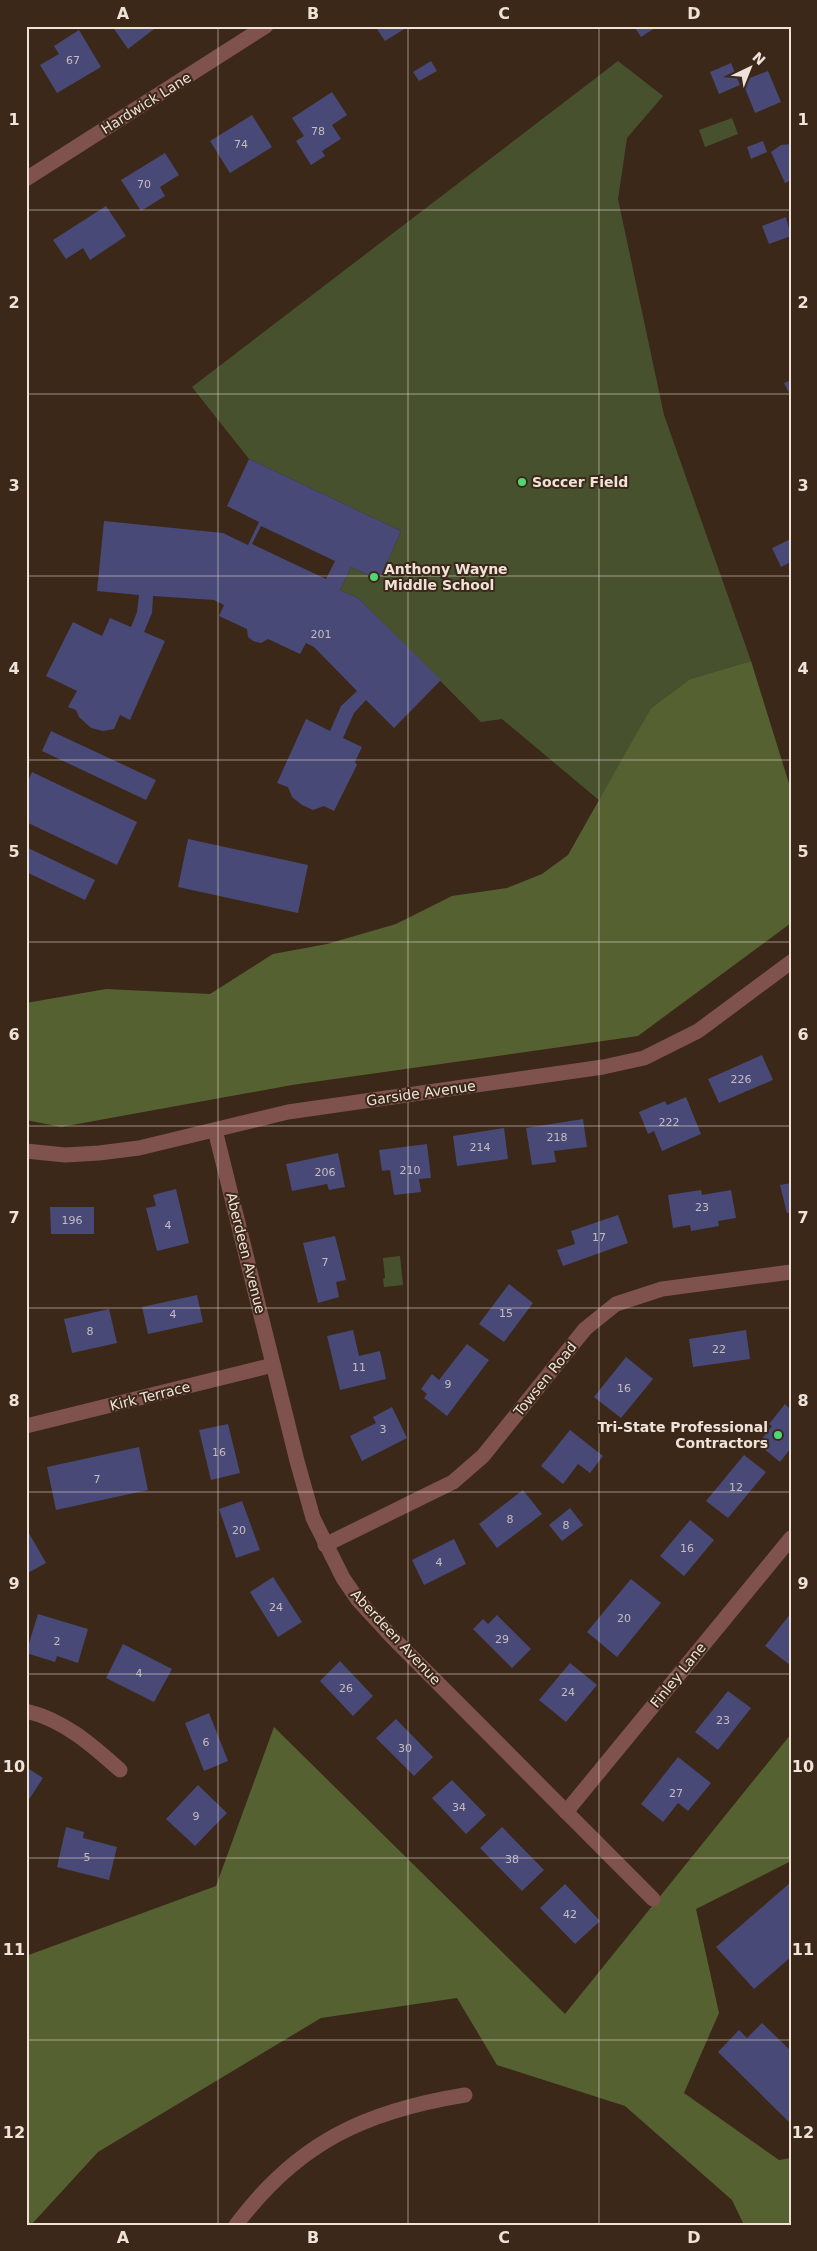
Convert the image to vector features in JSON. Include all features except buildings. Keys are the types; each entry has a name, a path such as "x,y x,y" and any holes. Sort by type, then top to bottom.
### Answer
{"street":[{"name":"Hardwick Lane","path":"26,179 266,26"},
{"name":"Garside Avenue","path":"26,1151 65,1155 99,1154 139,1148 288,1112 603,1067 644,1058 698,1031 791,962"},
{"name":"Aberdeen Avenue","path":"215,1130 305,1489 313,1518 325,1545 358,1600 653,1899"},
{"name":"Towsen Road","path":"325,1545 454,1482 470,1469 483,1456 585,1329 616,1304 662,1289 791,1272"},
{"name":"Kirk Terrace","path":"26,1426 273,1365"},
{"name":"Finley Lane","path":"566,1812 791,1538"},
{"path":"26,1711 50,1719 65,1727 85,1740 120,1770"},
{"path":"236,2225 270,2184 327,2140 364,2121 392,2110 465,2095"}],"green space":[{"path":"618,61 663,96 627,138 618,199 664,415 751,661 690,679 651,708 600,801 502,719 481,722 358,598 340,590 351,567 379,580 401,531 249,459 192,387"},
{"path":"732,118 738,134 705,147 699,130"},
{"path":"751,661 791,790 791,923 638,1036 292,1085 61,1127 26,1120 26,1003 106,989 210,994 273,954 327,944 396,924 452,896 507,888 542,874 568,855 651,708 690,679"},
{"path":"400,1256 403,1285 384,1287 383,1258"},
{"path":"274,1727 565,2014 791,1734 791,1861 696,1909 719,2013 684,2093 779,2160 791,2158 791,2225 744,2225 732,2200 625,2106 497,2065 457,1998 321,2018 98,2152 31,2225 26,2225 26,1956 216,1886"}],"place":[{"name":"Soccer Field","path":"522,482"},
{"name":"Anthony Wayne Middle School","path":"374,577"},
{"name":"Tri-State Professional Contractors","path":"778,1435"}]}
